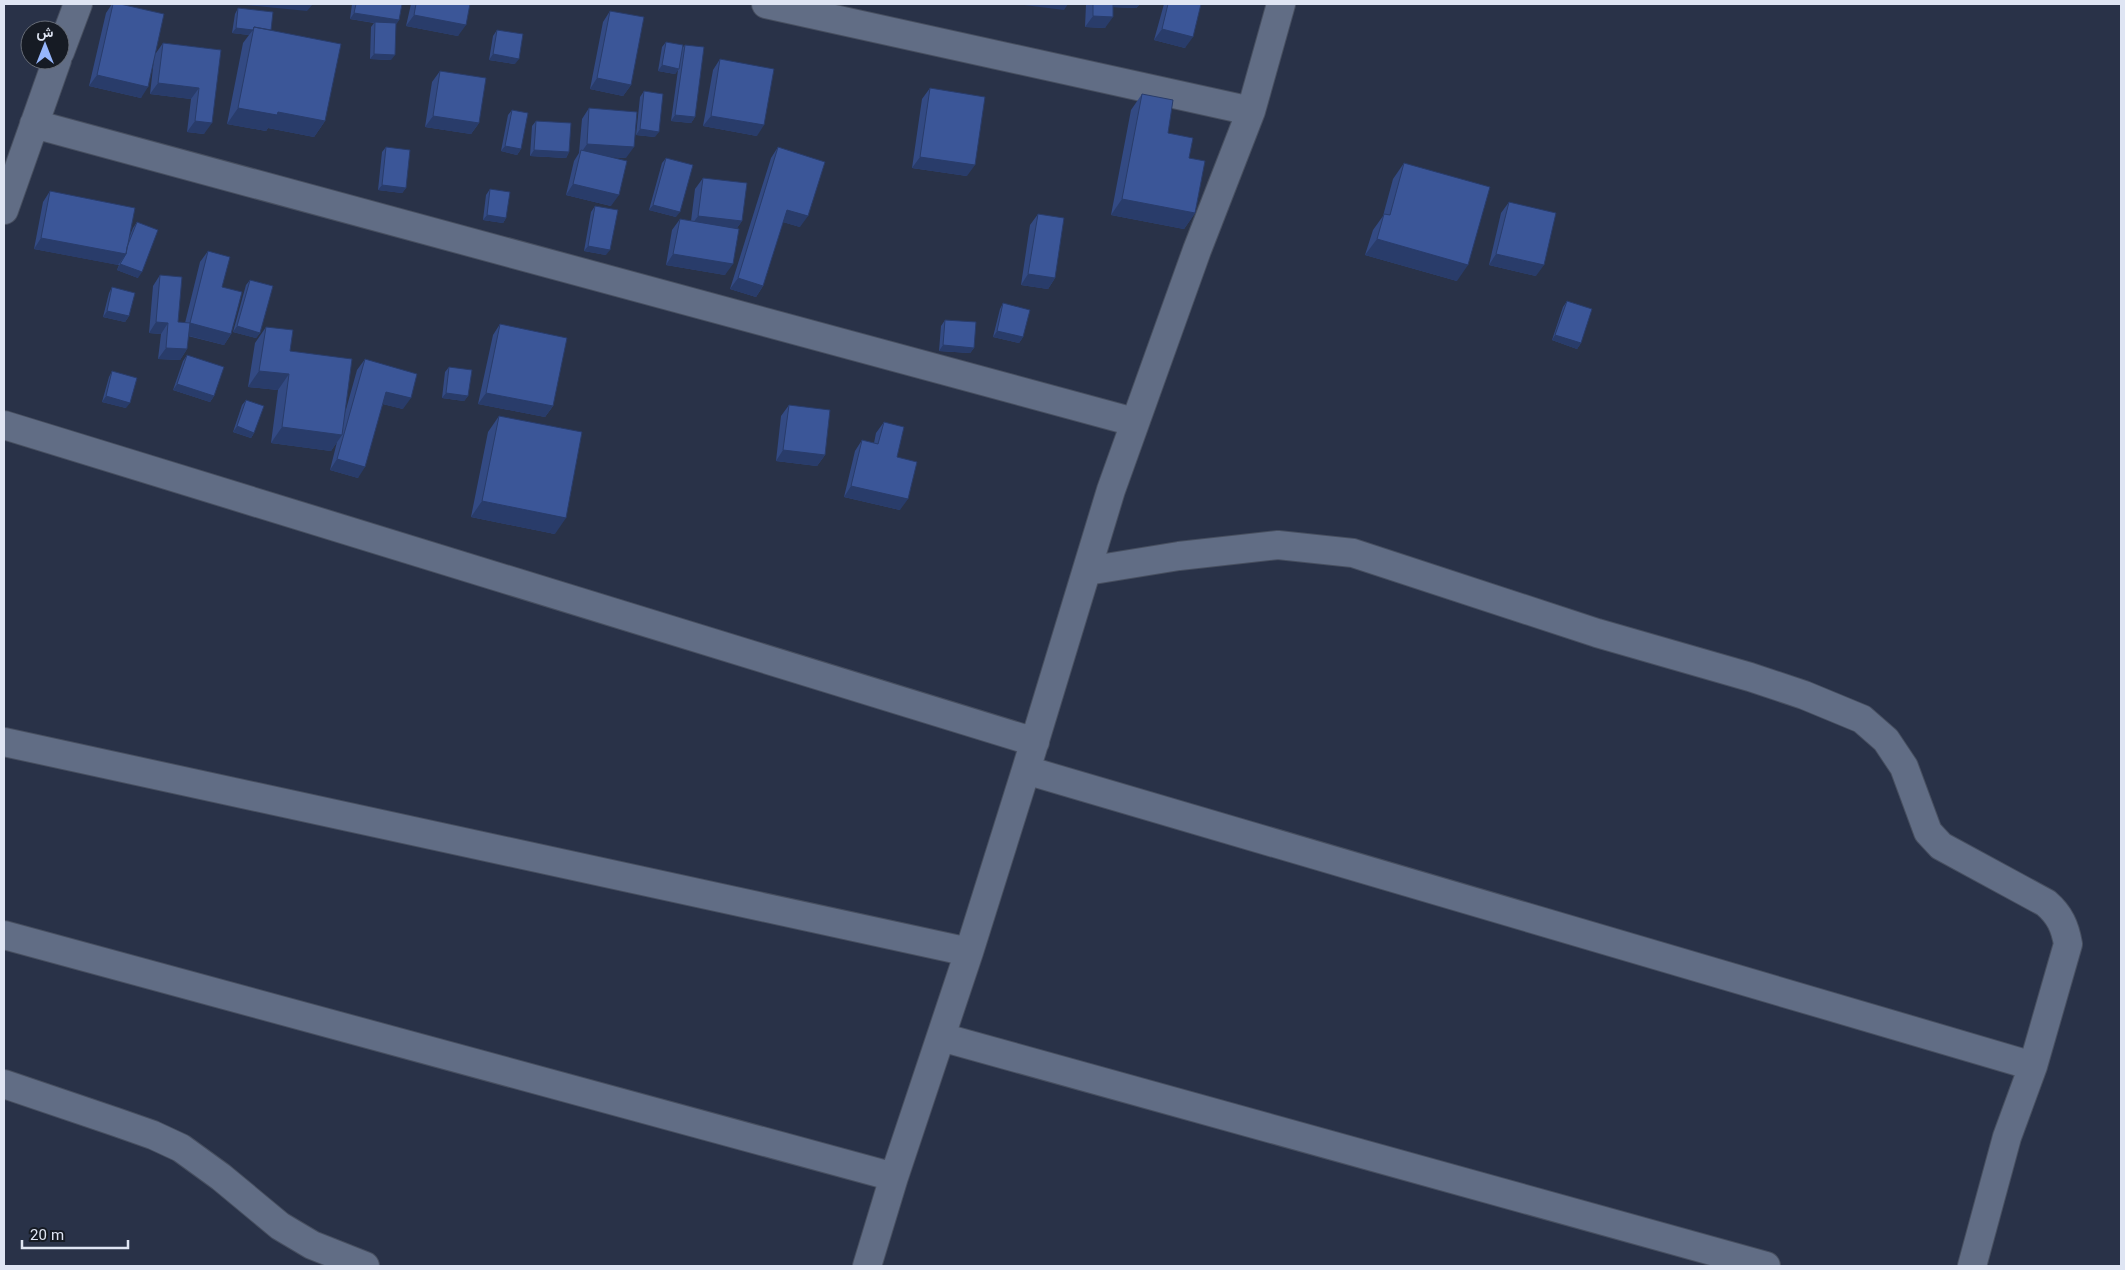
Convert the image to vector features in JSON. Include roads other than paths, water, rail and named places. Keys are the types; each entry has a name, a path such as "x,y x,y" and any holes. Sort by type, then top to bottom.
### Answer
{"street":[{"path":"70,25 78,4"},
{"path":"766,4 1251,111"},
{"path":"867,1266 894,1177 969,952 1134,422 1251,111 1281,4"},
{"path":"4,210 53,70"},
{"path":"34,124 1134,422"},
{"path":"4,425 1035,742"},
{"path":"1087,571 1179,556 1278,545 1354,553 1597,633 1786,689 1862,719 1886,740 1904,767 1928,832 1941,846 2046,902 2057,912 2068,944 2033,1066 2007,1137 1972,1266"},
{"path":"4,742 969,952"},
{"path":"1026,770 2033,1066"},
{"path":"4,935 894,1177"},
{"path":"941,1037 1766,1266"},
{"path":"4,1084 135,1128 181,1148 221,1177 280,1226 312,1245 365,1266"}]}
